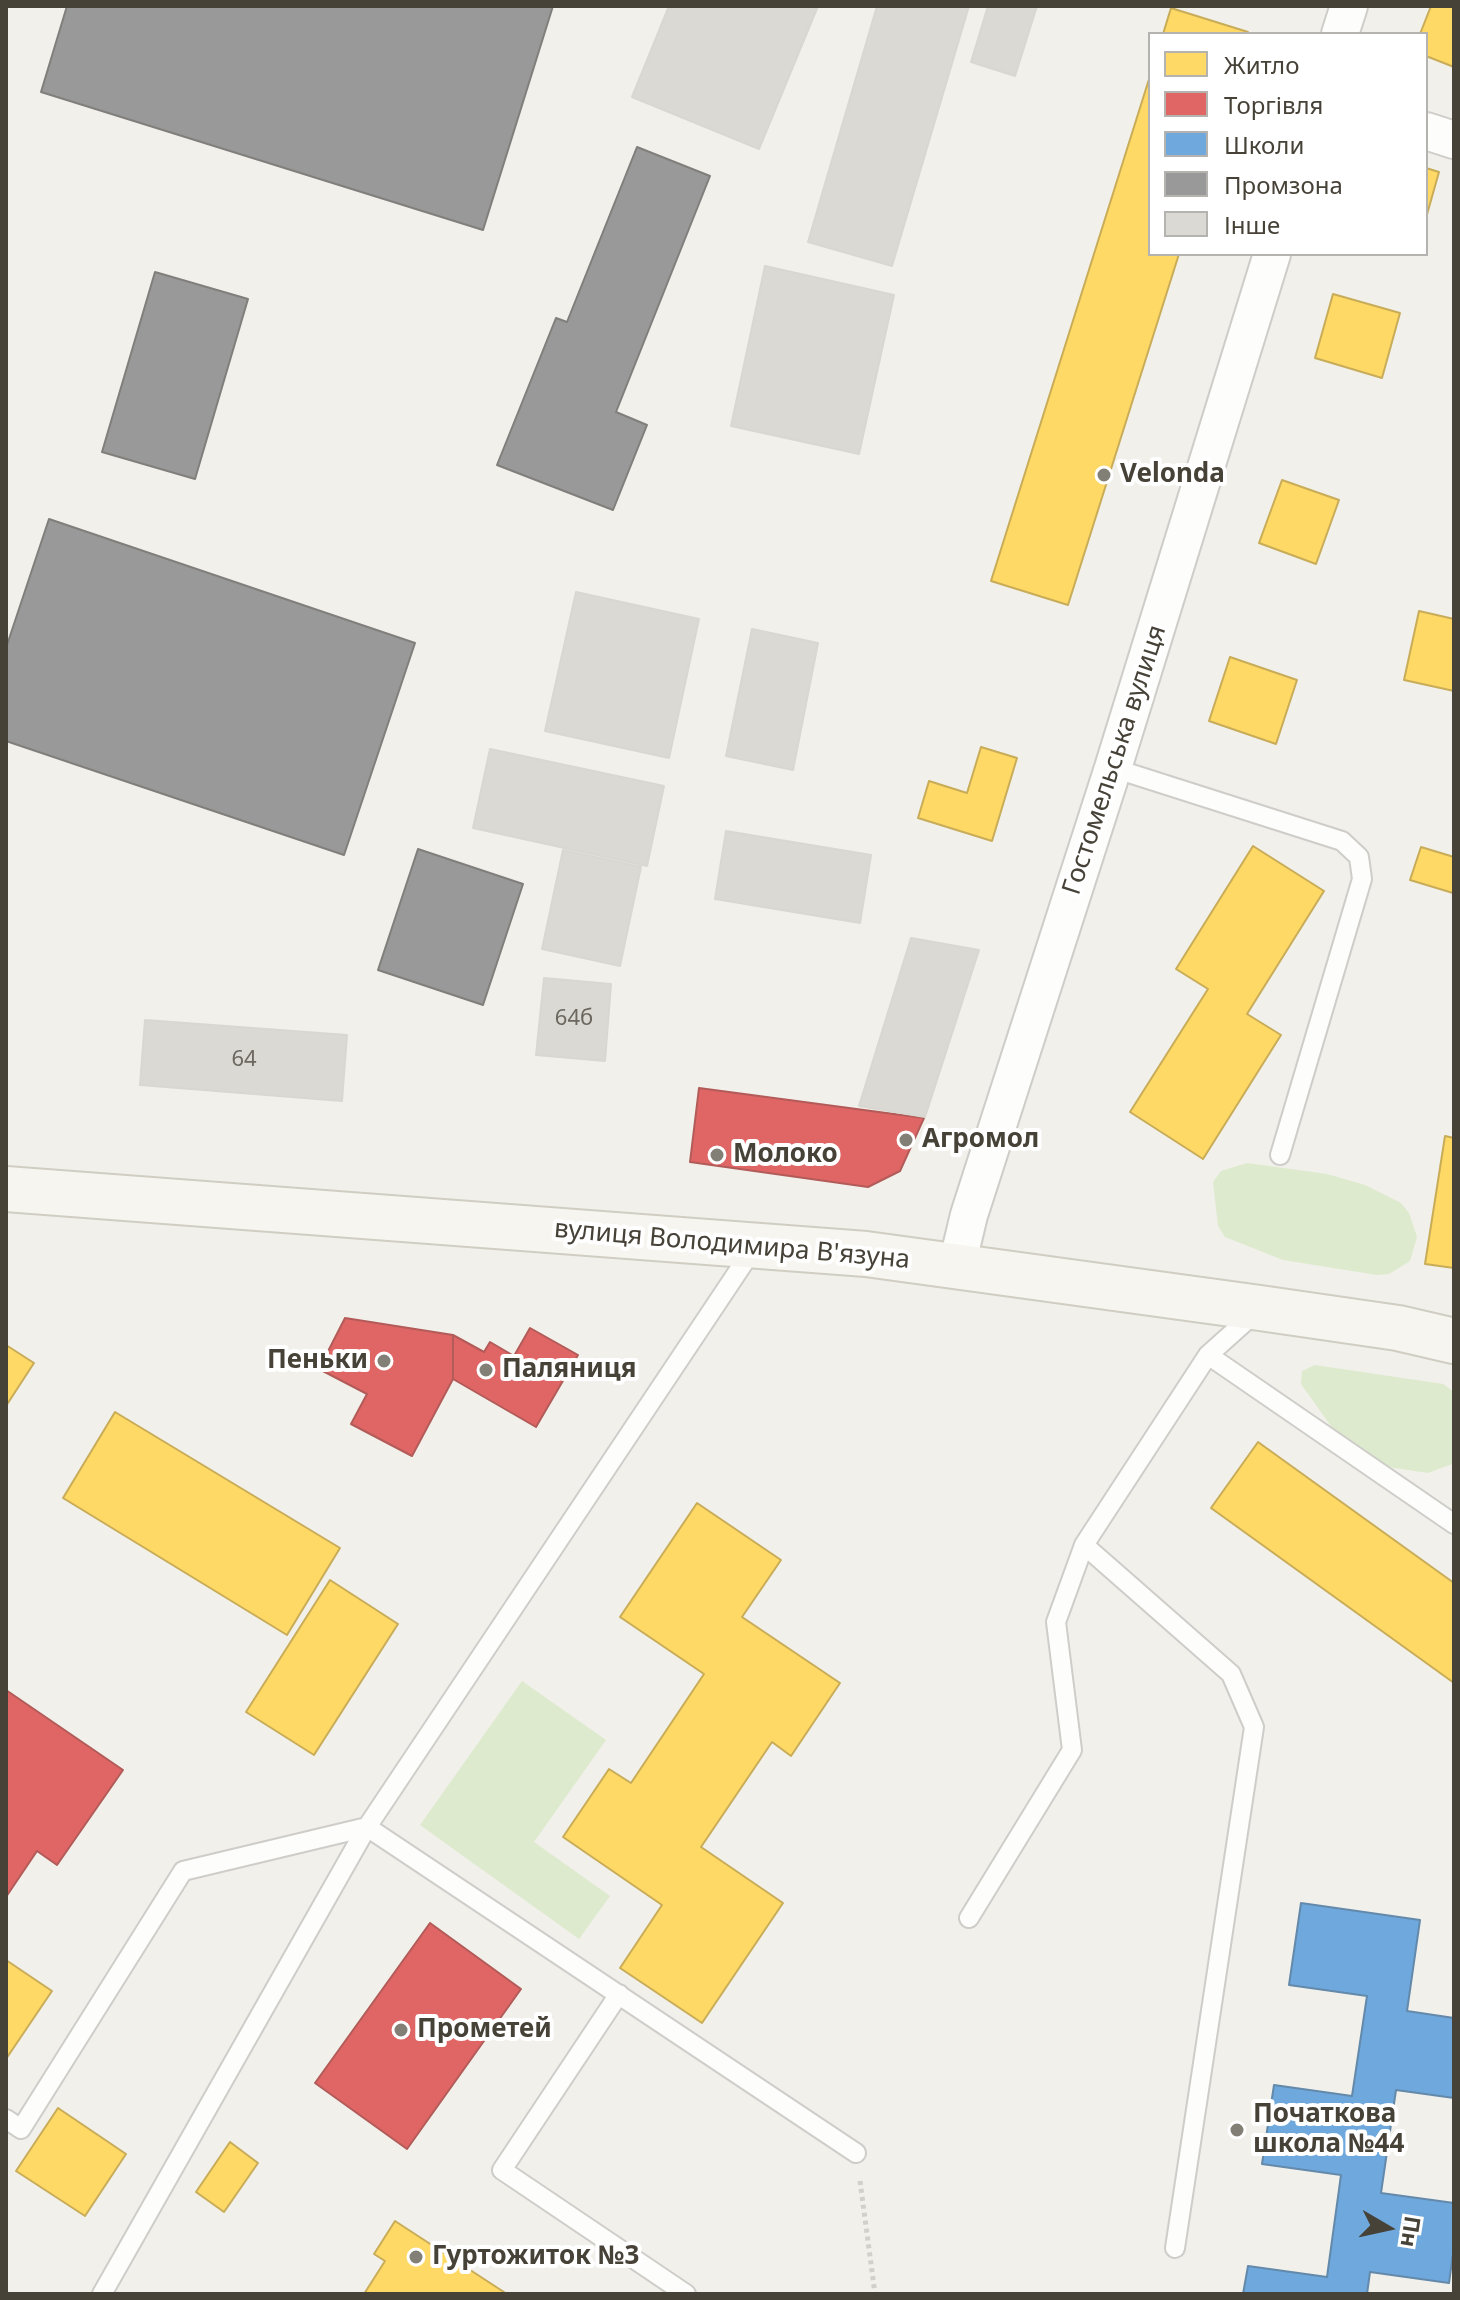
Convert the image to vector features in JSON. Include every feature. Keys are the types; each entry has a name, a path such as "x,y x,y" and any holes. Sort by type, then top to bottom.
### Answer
{"main road":[{"name":"вулиця Володимира В'язуна","path":"6,1189 757,1244 957,1265 1398,1328 1454,1341"}],"street":[{"path":"1341,32 1349,6"},
{"path":"1428,132 1454,140"},
{"name":"Гостомельська вулиця","path":"957,1265 969,1215 1113,768 1271,256"}],"lane":[{"path":"1113,768 1342,841 1359,857 1362,879 1280,1155"},
{"path":"102,2294 367,1827 757,1244"},
{"path":"969,1918 1072,1750 1056,1622 1084,1545 1208,1355 1260,1308"},
{"path":"1208,1355 1454,1524"},
{"path":"1084,1545 1231,1674 1254,1727 1175,2248"},
{"path":"6,2119 21,2129 183,1871 367,1827 856,2153"},
{"path":"619,1994 502,2170 686,2294"}],"path":[{"path":"856,2153 875,2294"}],"green space":[{"path":"1247,1163 1327,1174 1365,1185 1401,1203 1409,1213 1417,1237 1410,1261 1389,1274 1377,1275 1283,1260 1225,1237 1218,1226 1213,1182 1221,1171"},
{"path":"1315,1365 1443,1384 1454,1392 1452,1464 1428,1473 1388,1467 1338,1436 1301,1384 1302,1371"},
{"path":"522,1681 606,1740 534,1842 610,1896 579,1939 420,1825"}],"building: Житло":[{"path":"1431,6 1454,6 1454,67 1428,57 1428,32 1421,32"},
{"path":"1171,8 1248,32 1164,32"},
{"path":"1148,82 1148,256 1178,256 1068,605 991,581"},
{"path":"1428,169 1439,172 1428,211"},
{"path":"1333,294 1400,313 1382,378 1315,358"},
{"path":"1282,480 1339,500 1316,564 1259,543"},
{"path":"1419,611 1454,619 1454,691 1404,680"},
{"path":"1230,657 1297,680 1276,744 1209,721"},
{"path":"981,747 1017,758 992,841 918,818 929,781 967,793"},
{"path":"1253,846 1324,891 1247,1014 1281,1035 1203,1159 1130,1112 1208,989 1176,969"},
{"path":"1421,847 1454,857 1453,893 1410,880"},
{"path":"1445,1136 1454,1138 1454,1268 1425,1264"},
{"path":"6,1345 34,1363 6,1406"},
{"path":"115,1412 340,1548 287,1635 63,1498"},
{"path":"1258,1442 1454,1583 1454,1683 1211,1508"},
{"path":"697,1503 781,1560 742,1617 840,1683 791,1756 772,1742 701,1847 783,1903 702,2023 620,1968 662,1905 563,1837 609,1769 631,1783 704,1674 620,1617"},
{"path":"330,1580 398,1624 314,1755 246,1712"},
{"path":"6,1960 52,1991 6,2059"},
{"path":"58,2108 126,2154 85,2216 16,2171"},
{"path":"230,2142 258,2163 224,2212 196,2192"},
{"name":"Гуртожиток №3","path":"395,2221 507,2294 364,2294 385,2261 374,2254"}],"building: Торгівля":[{"path":"699,1088 924,1118 900,1171 868,1187 690,1162"},
{"path":"345,1318 453,1335 453,1379 412,1456 351,1424 367,1394 319,1369"},
{"path":"530,1328 578,1355 536,1427 453,1379 453,1335 484,1352 490,1342 514,1356"},
{"path":"6,1690 123,1770 57,1865 37,1851 6,1897"},
{"path":"430,1923 521,1989 407,2149 315,2083"}],"building: Школи":[{"path":"1301,1903 1420,1920 1407,2011 1454,2018 1454,2098 1396,2090 1381,2193 1454,2203 1454,2247 1449,2283 1370,2272 1367,2294 1243,2294 1248,2266 1327,2277 1341,2175 1262,2164 1274,2085 1352,2096 1367,1996 1289,1985"}],"building: Промзона":[{"path":"67,6 553,6 483,230 41,92"},
{"path":"637,147 710,176 616,412 647,425 613,510 497,465 556,318 567,322"},
{"path":"155,272 248,299 195,479 102,452"},
{"path":"49,519 415,643 344,855 6,741 6,648"},
{"path":"418,849 523,884 483,1005 378,970"}],"building: Інше":[{"path":"669,6 818,6 759,149 632,97"},
{"path":"877,6 969,6 892,266 808,242"},
{"path":"988,6 1037,6 1015,76 971,62"},
{"path":"765,266 894,295 859,454 731,426"},
{"path":"576,592 699,619 669,758 545,731"},
{"path":"752,629 818,643 793,770 726,756"},
{"path":"490,749 664,786 647,866 473,828"},
{"path":"726,831 871,855 860,923 715,899"},
{"path":"563,850 641,867 620,966 542,949"},
{"path":"911,938 979,950 925,1117 859,1106"},
{"path":"544,978 611,984 605,1061 536,1055"},
{"path":"145,1020 347,1035 342,1101 140,1085"}],"place":[{"name":"Velonda","path":"1104,475"},
{"name":"Агромол","path":"906,1140"},
{"name":"Молоко","path":"717,1155"},
{"name":"Пеньки","path":"384,1361"},
{"name":"Паляниця","path":"486,1370"},
{"name":"Прометей","path":"401,2030"},
{"name":"Початкова школа №44","path":"1237,2130"},
{"name":"Гуртожиток №3","path":"416,2257"}]}
